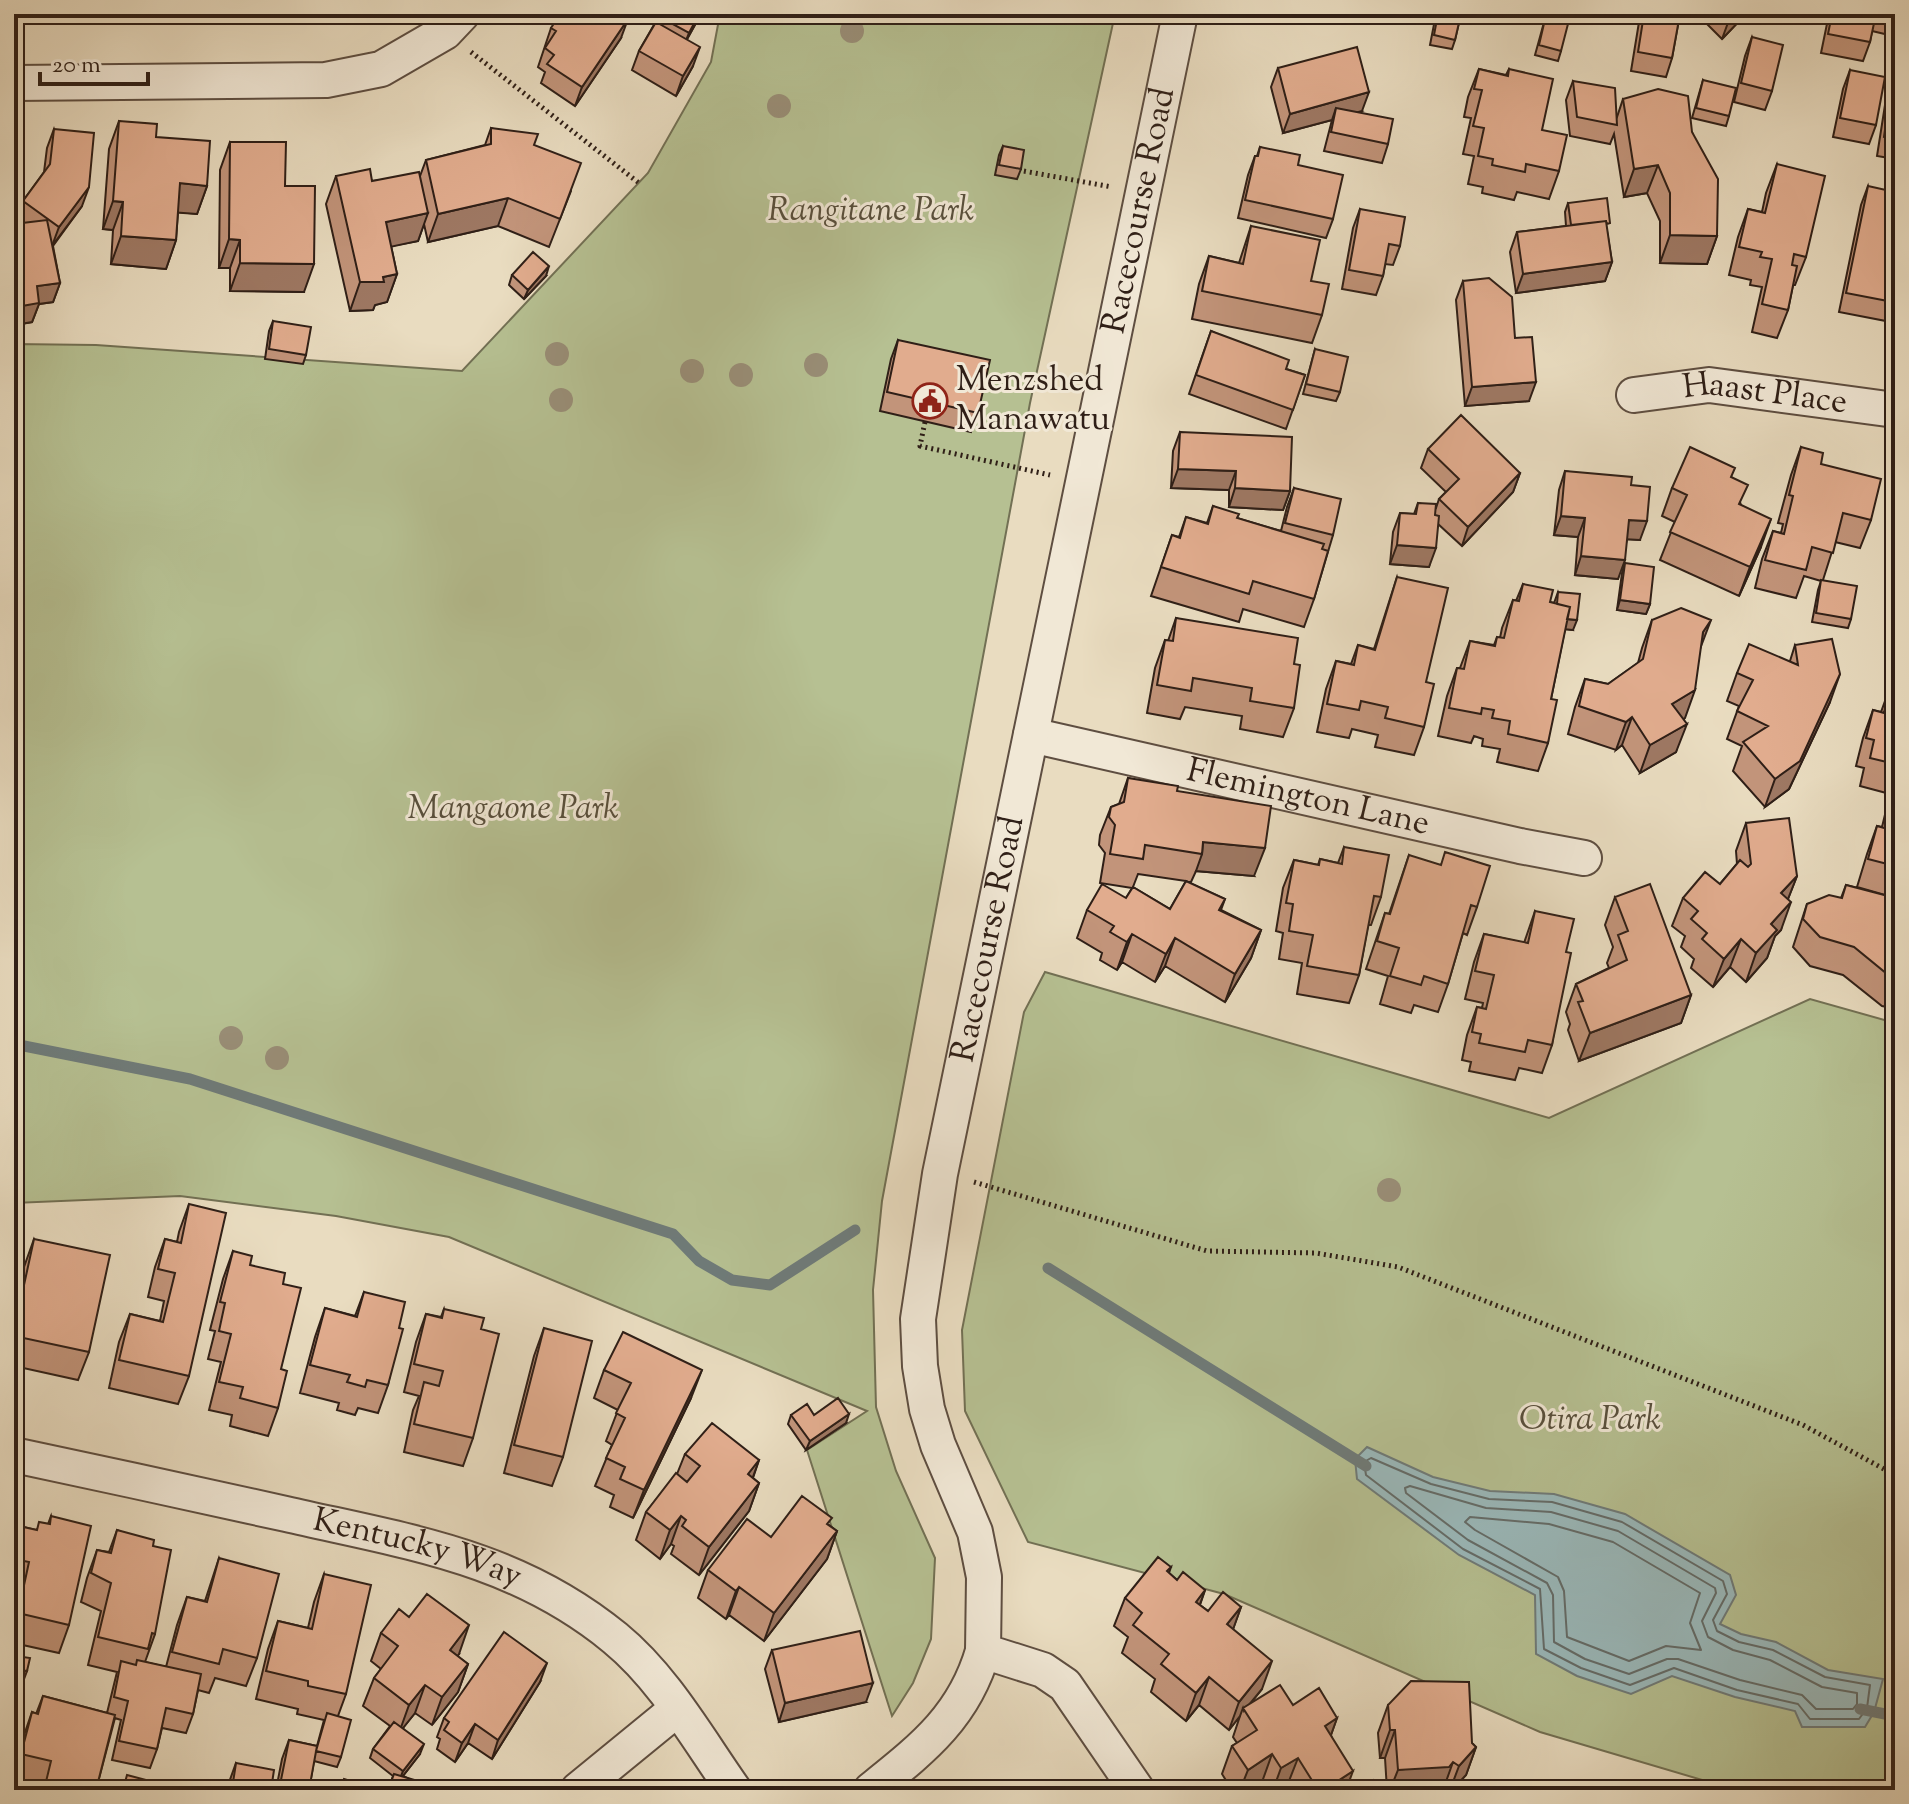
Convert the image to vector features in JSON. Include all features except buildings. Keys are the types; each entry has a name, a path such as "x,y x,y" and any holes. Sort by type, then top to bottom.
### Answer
{"street":[{"name":"Racecourse Road","path":"871,1790 924,1747 953,1716 974,1684 983,1651 984,1577 975,1532 927,1409 920,1366 918,1319 940,1174 1180,14"},
{"path":"14,83 326,80 381,69 453,23"},
{"name":"Haast Place","path":"1634,395 1709,385 1895,410"},
{"name":"Flemington Lane","path":"1031,735 1584,858"},
{"name":"Kentucky Way","path":"14,1455 436,1548 529,1580 607,1631 650,1672 734,1790"},
{"path":"983,1651 1043,1670 1065,1685 1137,1790"},
{"path":"578,1790 677,1709"}],"path":[{"path":"453,23 639,183"},
{"path":"1018,170 1143,192"},
{"path":"925,422 920,446 1082,482"},
{"path":"940,1174 1207,1251 1316,1253 1398,1267 1803,1425 1895,1475"}],"green space":[{"name":"Mangaone Park","path":"720,14 1115,14 1030,403 882,1201 873,1290 876,1407 896,1471 935,1558 931,1639 913,1683 892,1716 807,1450 867,1411 449,1237 336,1216 180,1196 14,1203 14,344 96,345 462,371 648,173 711,62"},
{"name":"Otira Park","path":"1045,972 1549,1118 1810,999 1895,1023 1895,1790 1736,1790 1540,1732 1224,1594 1028,1542 965,1411 962,1330 1024,1012"}],"water":[{"path":"1367,1447 1433,1477 1490,1491 1554,1494 1625,1514 1730,1575 1736,1595 1720,1624 1741,1634 1776,1642 1828,1670 1883,1679 1874,1712 1865,1727 1802,1727 1795,1711 1735,1697 1672,1676 1631,1694 1577,1676 1536,1654 1535,1595 1459,1555 1357,1479 1355,1459"}],"waterway":[{"path":"14,1044 190,1079 673,1234 699,1261 732,1280 770,1285 855,1230"},
{"path":"1048,1268 1366,1466"},
{"path":"1860,1709 1895,1716"}],"place":[{"name":"Menzshed Manawatu","path":"930,401"}],"park label":[{"name":"Rangitane Park","path":"871,211"}]}
